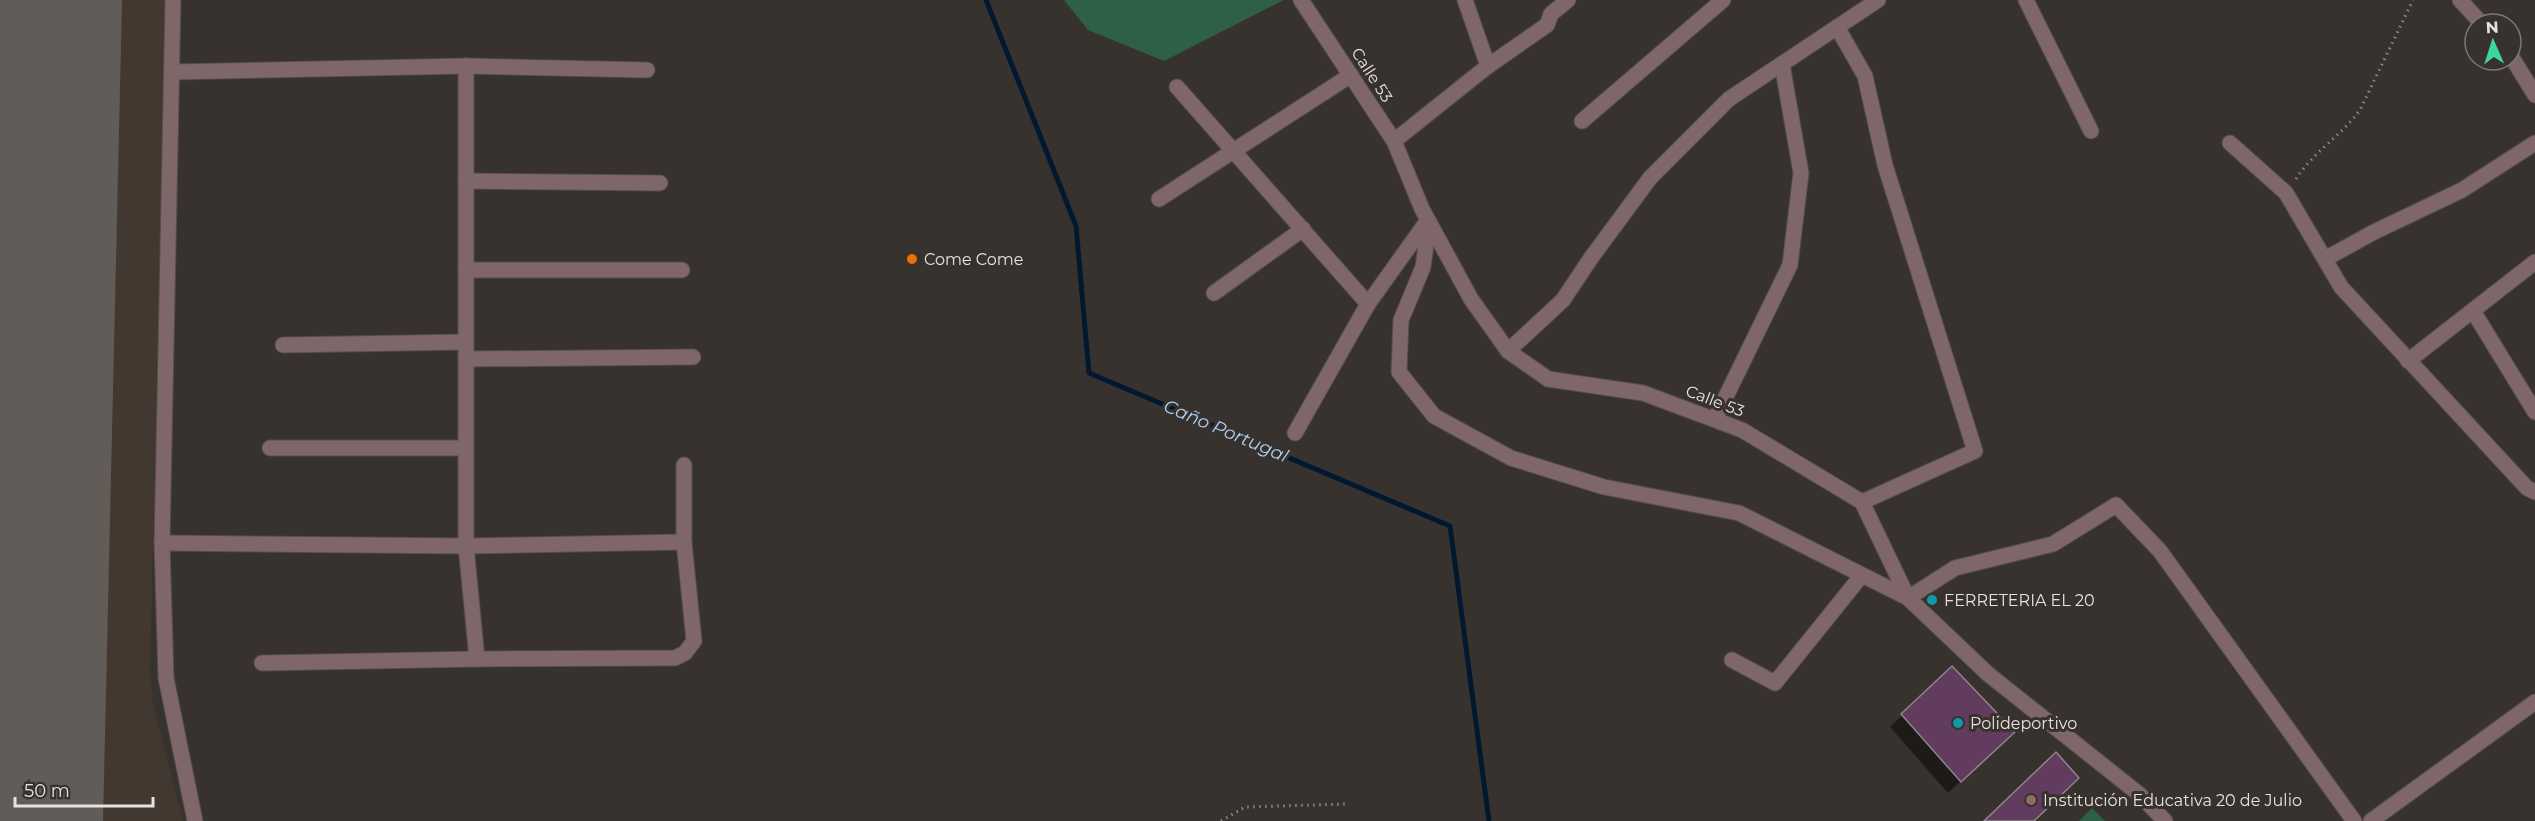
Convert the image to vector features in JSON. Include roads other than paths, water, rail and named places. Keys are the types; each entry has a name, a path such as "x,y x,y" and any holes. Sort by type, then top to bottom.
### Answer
{"street":[{"path":"173,0 162,543 166,678 195,821"},
{"path":"1465,0 1488,66"},
{"path":"1394,141 1488,66 1547,25 1548,7 1568,0"},
{"path":"1582,121 1723,0"},
{"path":"1508,351 1563,300 1650,178 1729,99 1878,0"},
{"path":"2026,0 2091,131"},
{"path":"2460,0 2471,12"},
{"name":"Calle 53","path":"1306,1 1394,141 1429,221 1471,299 1508,351 1548,379 1643,393 1742,430 1862,502"},
{"path":"1837,27 1865,76 1885,165 1975,451 1862,502 1908,598"},
{"path":"1715,420 1790,266 1802,173 1782,64"},
{"path":"172,72 466,66 647,70"},
{"path":"466,66 466,546 477,659"},
{"path":"2521,72 2535,95"},
{"path":"1159,199 1351,75"},
{"path":"1177,87 1368,304"},
{"path":"2230,143 2286,193 2341,287 2527,488 2535,492"},
{"path":"2325,260 2374,232 2462,190 2535,143"},
{"path":"466,181 660,183"},
{"path":"1295,433 1368,304 1429,221"},
{"path":"1429,221 1423,267 1401,320 1399,372 1434,416 1511,458 1604,487 1740,513 1908,598 1988,674 2139,794 2165,821"},
{"path":"1214,292 1303,229"},
{"path":"2408,361 2535,262"},
{"path":"466,270 682,270"},
{"path":"2473,310 2533,404"},
{"path":"283,345 466,342"},
{"path":"466,359 693,357"},
{"path":"270,448 466,448"},
{"path":"262,663 675,658 685,653 694,641 684,542 684,465"},
{"path":"1908,598 1954,568 2053,544 2116,505 2160,551 2354,821"},
{"path":"162,543 466,546 684,542"},
{"path":"1732,660 1775,684 1862,575"},
{"path":"2371,821 2535,702"}],"waterway":[{"name":"Caño Portugal","path":"986,0 1076,226 1089,373 1450,526 1489,821"}],"place":[{"name":"Come Come","path":"912,259"},
{"name":"FERRETERIA EL 20","path":"1932,600"},
{"name":"Polideportivo","path":"1958,723"},
{"name":"Institución Educativa 20 de Julio","path":"2031,800"}]}
